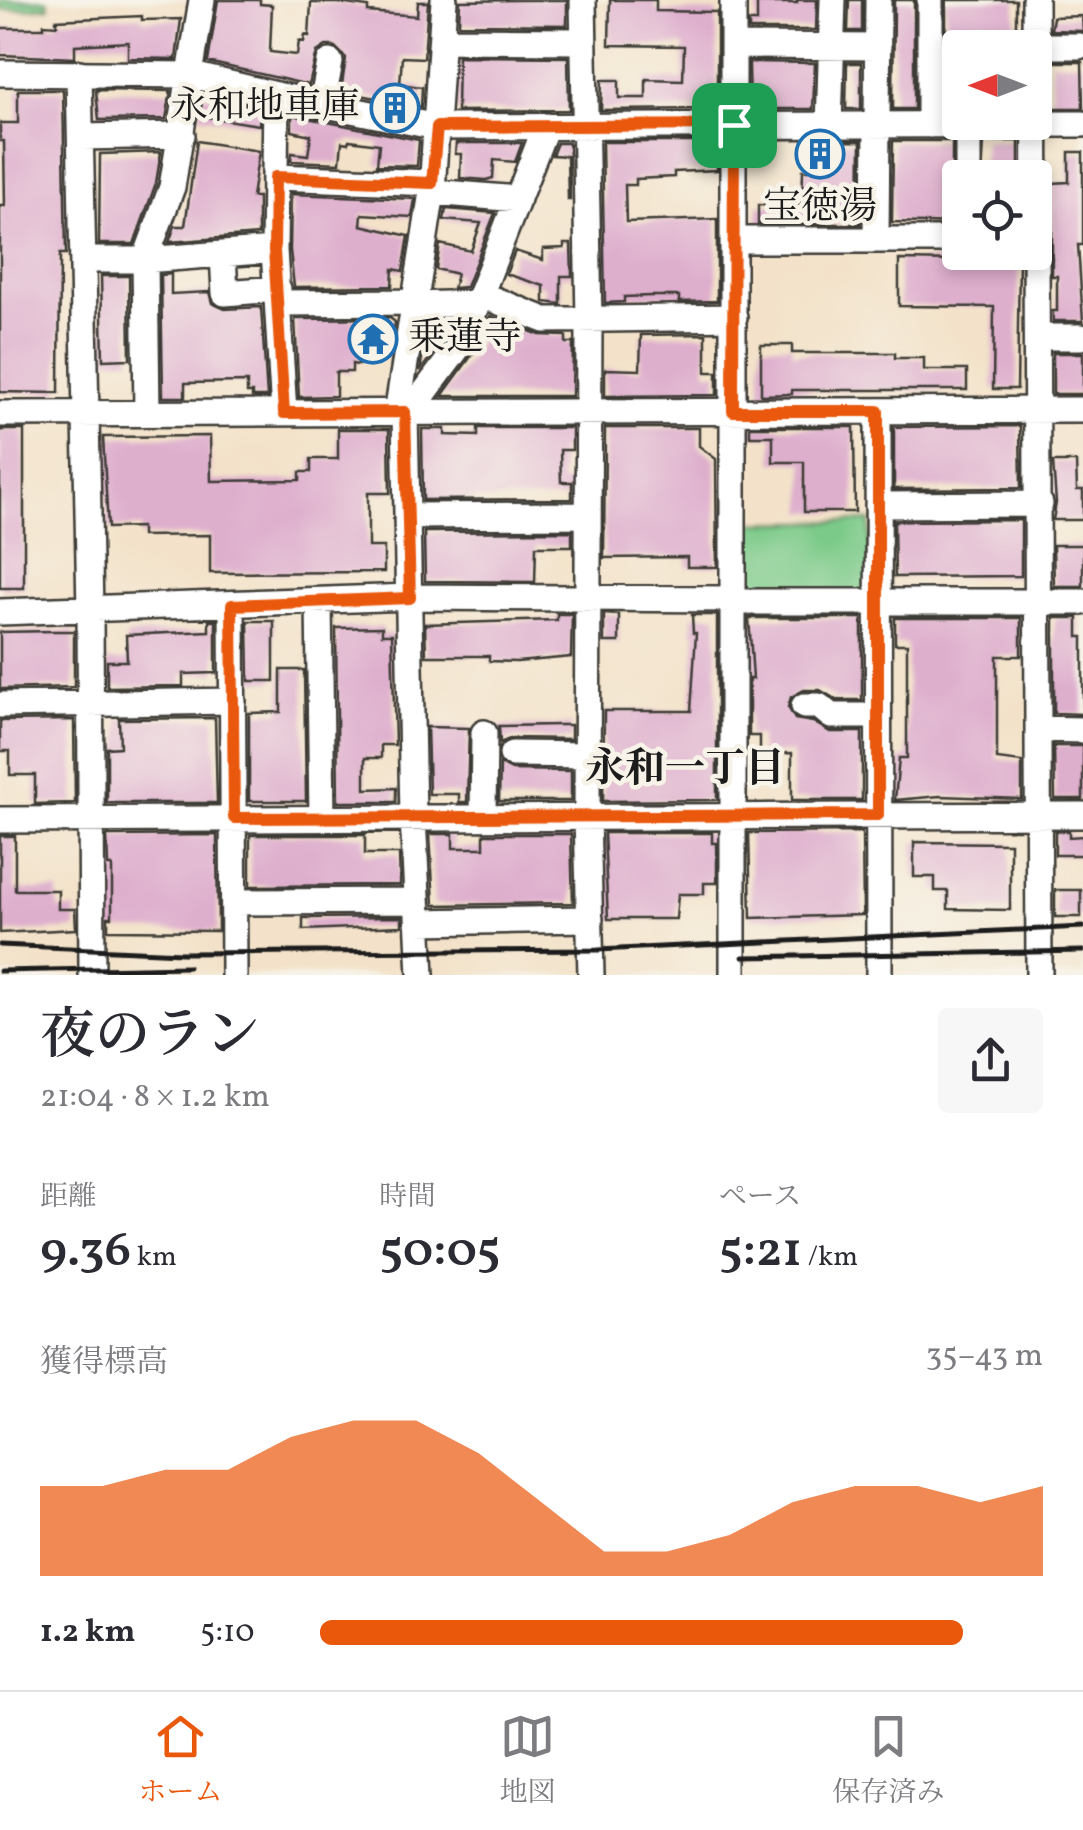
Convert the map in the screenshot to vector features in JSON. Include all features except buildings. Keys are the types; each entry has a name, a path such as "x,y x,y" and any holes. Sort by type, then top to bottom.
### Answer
{"street":[{"path":"147,413 145,260 172,187 202,0"},
{"path":"421,975 413,817 407,412 399,401 432,188 444,0"},
{"path":"584,0 591,975"},
{"path":"733,0 734,975"},
{"path":"828,126 833,0"},
{"path":"876,240 878,0"},
{"path":"930,0 930,125"},
{"path":"1035,0 1035,30"},
{"path":"442,40 583,41"},
{"path":"732,46 878,47"},
{"path":"1052,46 1079,46"},
{"path":"322,104 330,62"},
{"path":"0,73 192,74 276,96 437,127 942,125"},
{"path":"79,74 90,611 92,975"},
{"path":"276,96 274,250 284,413"},
{"path":"1052,124 1083,124"},
{"path":"407,412 462,342 546,126"},
{"path":"82,137 182,135"},
{"path":"275,177 432,188 518,199"},
{"path":"734,240 942,240"},
{"path":"83,260 145,260 274,250"},
{"path":"223,254 225,293 414,303 480,299 545,320 734,317"},
{"path":"1037,270 1039,975"},
{"path":"1038,337 1081,337"},
{"path":"0,414 1083,410"},
{"path":"878,411 879,975"},
{"path":"878,505 1040,504"},
{"path":"408,516 588,515"},
{"path":"0,612 410,598 1083,602"},
{"path":"319,602 322,818"},
{"path":"232,605 234,975"},
{"path":"0,705 233,701"},
{"path":"804,706 820,706 831,716 878,716"},
{"path":"1038,730 1083,730"},
{"path":"483,816 484,733"},
{"path":"512,754 588,755"},
{"path":"0,820 1083,814"},
{"path":"234,902 590,919"}],"green space":[{"path":"0,0 47,0 49,7 0,10"},
{"path":"870,521 870,594 746,594 745,523"}],"railway":[{"path":"0,945 182,953 598,950 1083,927"},
{"path":"743,957 1083,951"},
{"path":"0,971 188,967"}],"place":[{"name":"永和地車庫","path":"395,108"},
{"name":"宝徳湯","path":"820,154"},
{"name":"乗蓮寺","path":"373,339"}],"district":[{"name":"永和一丁目","path":"685,771"}],"route":[{"path":"734,125 733,411 878,411 878,815 234,818 232,605 410,598 405,412 284,413 274,250 275,177 432,183 437,127 734,125"}]}
